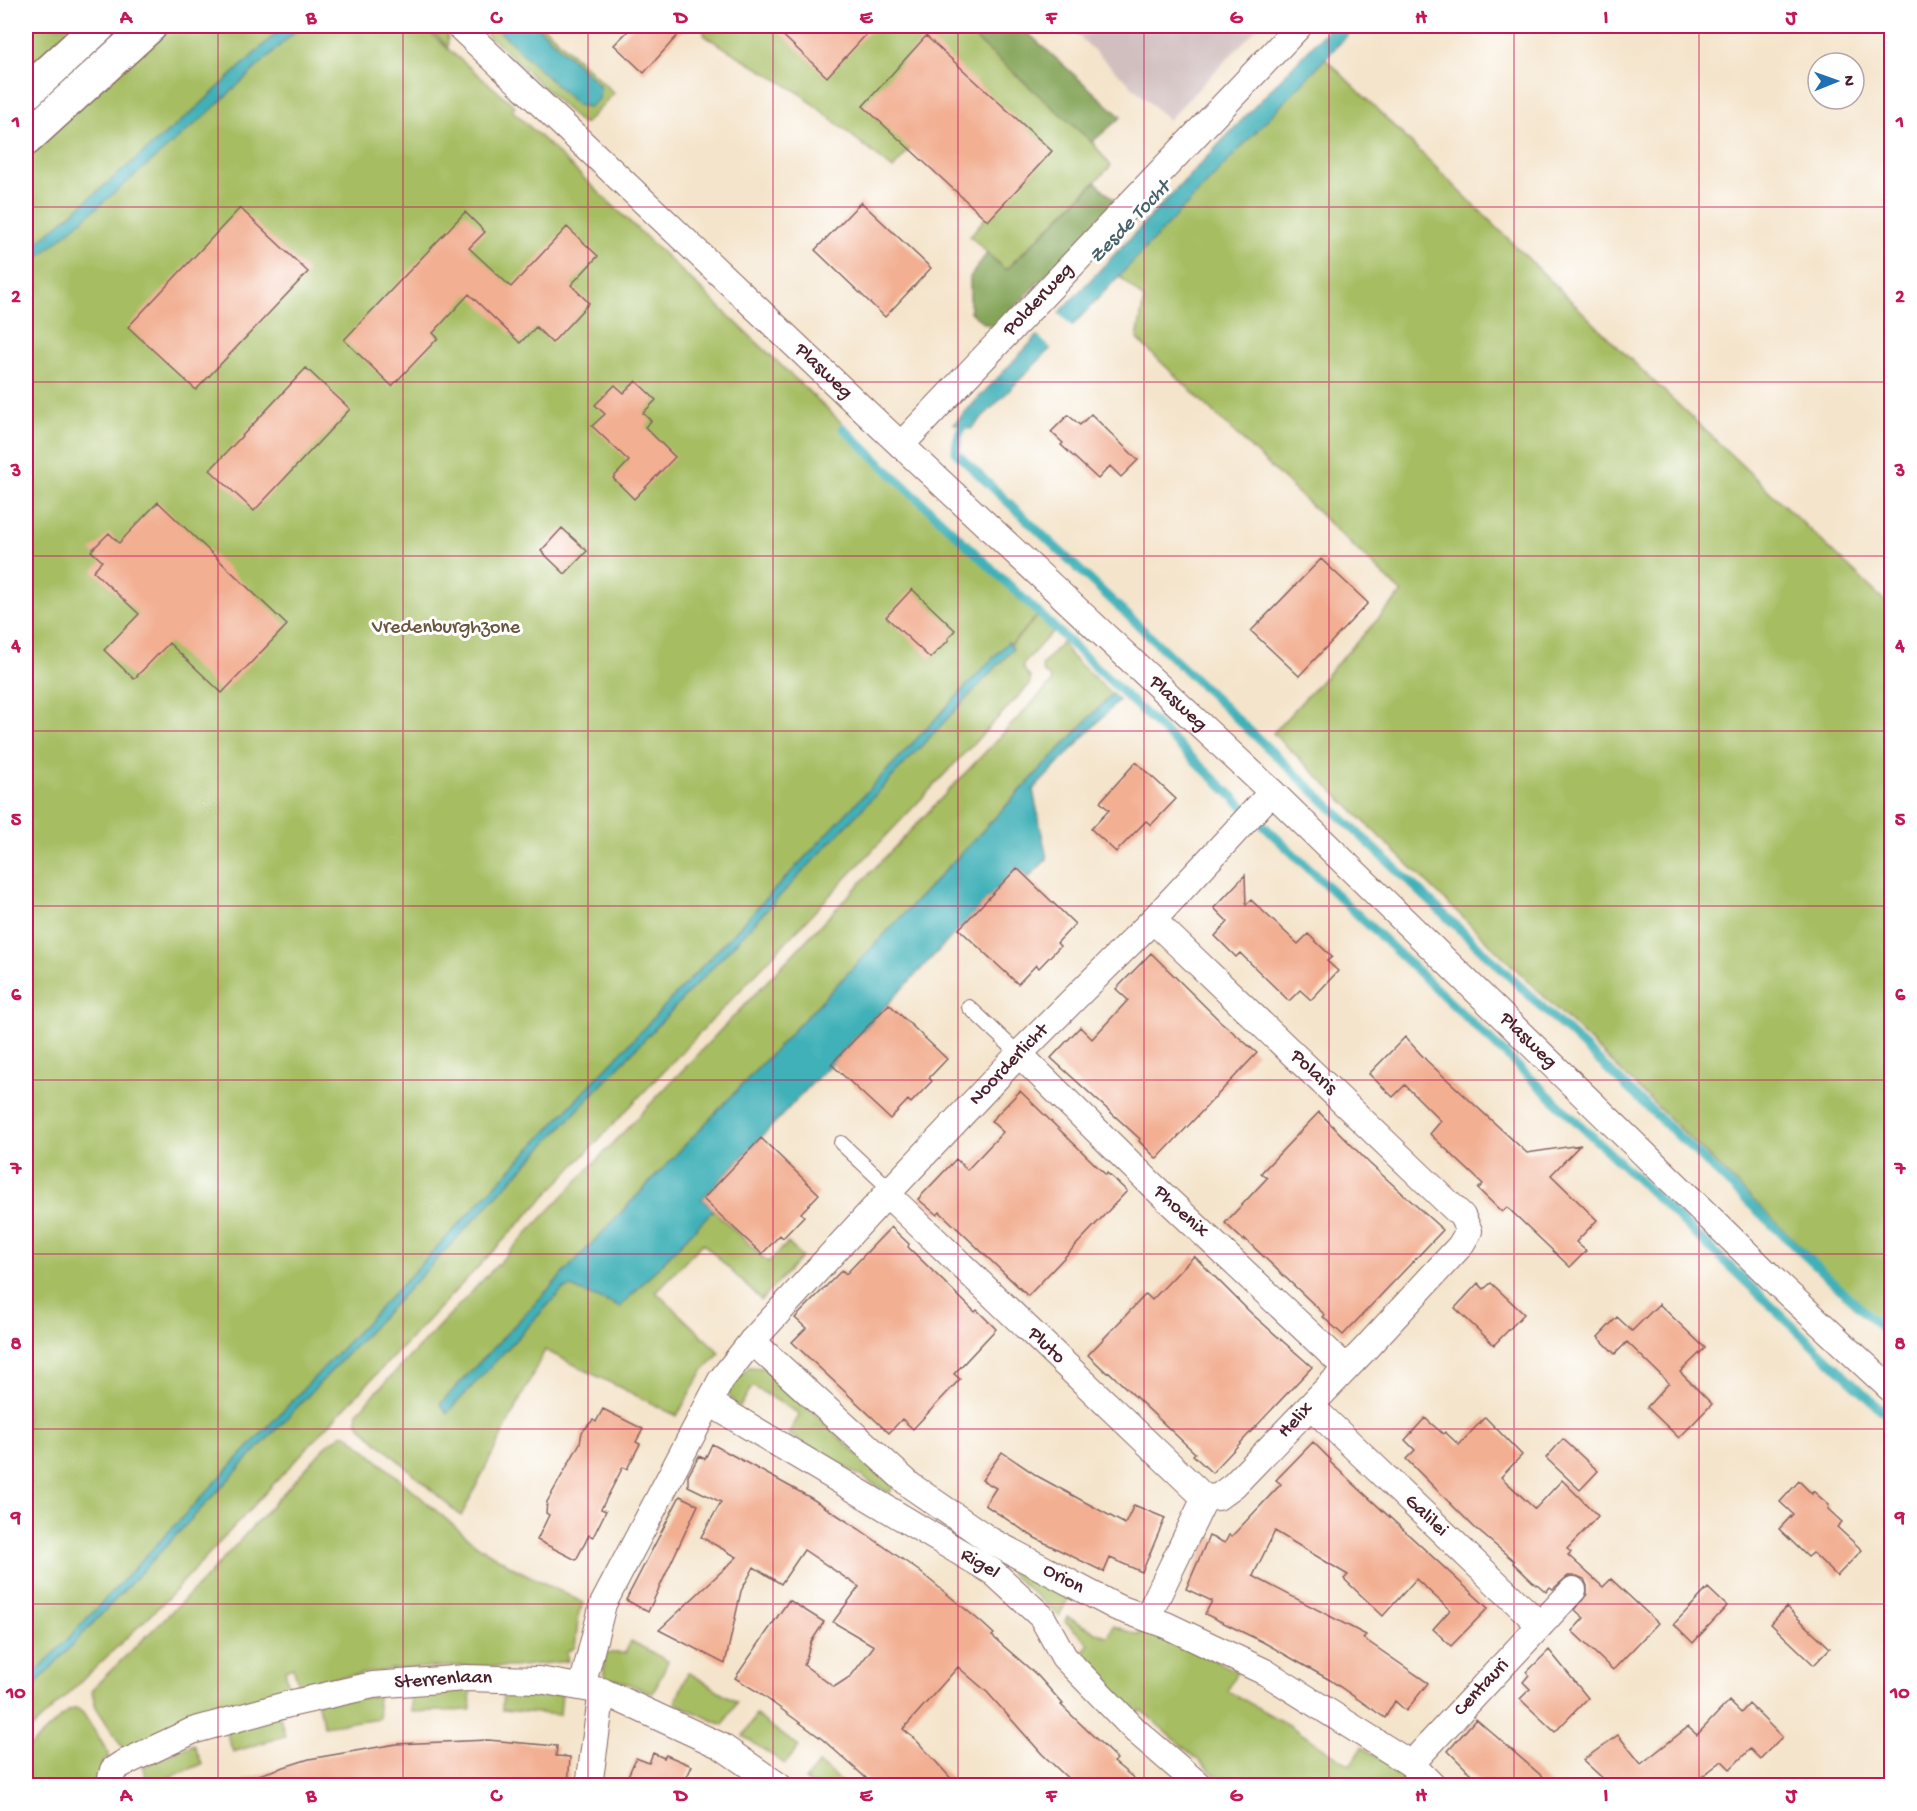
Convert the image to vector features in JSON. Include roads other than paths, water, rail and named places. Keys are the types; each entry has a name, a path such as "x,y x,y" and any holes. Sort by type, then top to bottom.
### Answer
{"street":[{"path":"26,93 99,26"},
{"path":"26,139 150,26"},
{"name":"Plasweg","path":"459,26 901,445 1272,792 1782,1288 1892,1390"},
{"name":"Polderweg","path":"901,445 1299,26"},
{"name":"Noorderlicht","path":"752,1341 1019,1054 1152,920 1272,792"},
{"name":"Polaris","path":"1152,920 1462,1216 1469,1231"},
{"name":"Phoenix","path":"1019,1054 1151,1184 1346,1368"},
{"name":"Pluto","path":"889,1192 1205,1498"},
{"name":"Helix","path":"1205,1498 1218,1497 1234,1485 1460,1246 1469,1231"},
{"path":"589,1785 592,1689 603,1604 720,1380 752,1341"},
{"name":"Orion","path":"752,1341 911,1486 991,1540 1116,1606 1265,1672 1411,1764"},
{"name":"Rigel","path":"710,1403 993,1572 1042,1617 1064,1657 1136,1731 1200,1785"},
{"name":"Galilei","path":"1311,1406 1540,1625"},
{"path":"1147,1618 1205,1498"},
{"name":"Centauri","path":"1411,1764 1573,1590"},
{"name":"Sterrenlaan","path":"109,1785 113,1770 122,1764 192,1731 289,1704 373,1685 466,1678 539,1680 592,1689 722,1746 779,1785"},
{"path":"1411,1764 1433,1785"}],"lane":[{"path":"969,1007 1019,1054"},
{"path":"841,1143 889,1192"}],"water":[{"path":"284,26 301,26 207,114 26,268 26,252 200,105"},
{"path":"494,26 537,26 597,83 600,88 599,99 589,107 577,105"},
{"path":"1331,26 1356,26 1051,348 971,429 954,424"},
{"path":"1008,642 1013,649 26,1694 26,1683"},
{"path":"1112,694 1119,700 1033,790 1047,859 1028,878 1017,868 702,1199 713,1210 620,1307 571,1287 563,1289 447,1413 440,1404"}],"waterway":[{"path":"970,418 959,434 956,453 1892,1338"},
{"path":"843,428 1892,1420"}],"water label":[{"name":"Zesde Tocht","path":"1131,223"}],"park label":[{"name":"Vredenburghzone","path":"446,628"}]}
